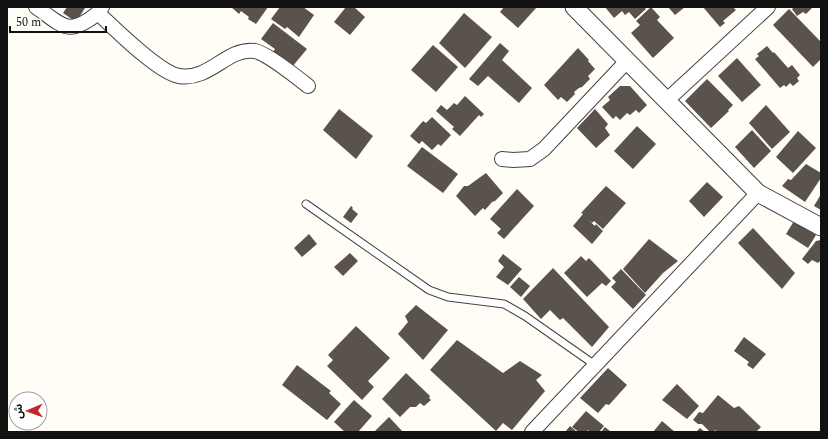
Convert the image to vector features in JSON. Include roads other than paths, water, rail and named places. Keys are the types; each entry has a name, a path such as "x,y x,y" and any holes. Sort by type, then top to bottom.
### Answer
{"street":[{"path":"36,7 64,27 76,27 87,22 100,10 160,68 178,76 192,77 206,72 236,54 246,51 256,51 284,68 308,86"},
{"path":"574,7 758,193 821,227"},
{"path":"666,101 768,7"},
{"path":"502,159 530,159 544,149 627,62"},
{"path":"532,432 758,193"}],"lane":[{"path":"306,204 429,290 448,297 504,304 525,316 595,365"}]}
